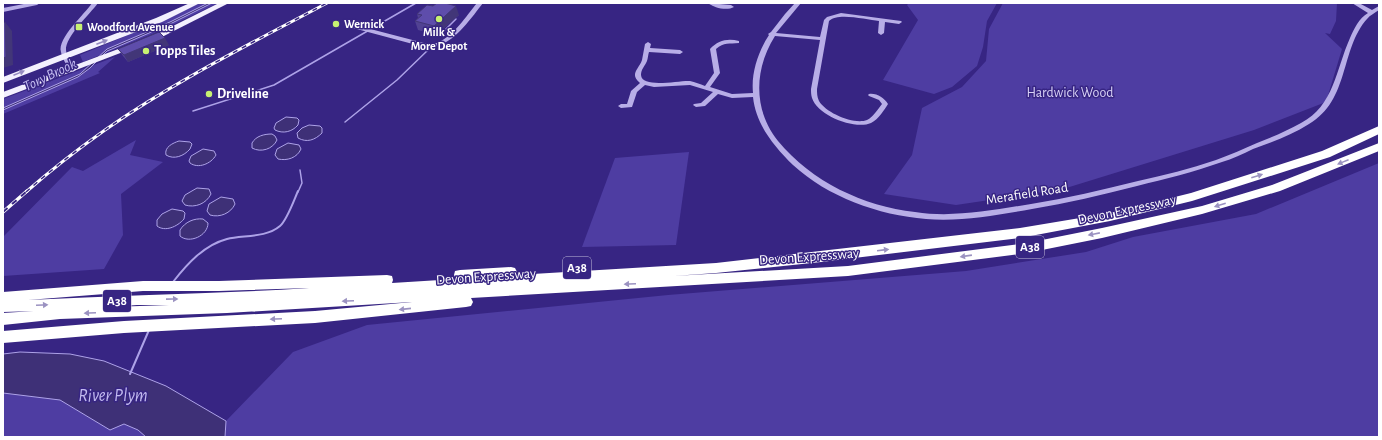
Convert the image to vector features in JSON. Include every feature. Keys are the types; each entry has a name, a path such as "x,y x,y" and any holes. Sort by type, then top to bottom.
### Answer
{"highway":[{"name":"Devon Expressway","path":"229,303 472,282 716,268 1020,233 1110,217 1192,196 1326,154 1379,130"},
{"name":"Devon Expressway","path":"229,303 526,290 780,276 848,271 1027,248 1102,233 1202,210 1276,188 1379,147"},
{"name":"A38","path":"3,297 143,286 219,286 393,280 483,273 649,265 761,263"},
{"name":"A38","path":"393,280 472,282"},
{"name":"A38","path":"3,337 376,312 493,299 526,290"},
{"name":"A38","path":"3,307 137,300 229,303"},
{"name":"A38","path":"3,319 229,303"}],"main road":[{"path":"3,80 159,20 196,3"},
{"path":"3,95 89,64 159,35 225,3"},
{"path":"35,67 46,66 54,69 52,74 45,80"}],"street":[{"path":"3,10 37,3"},
{"path":"73,70 63,50 63,45 67,37 96,3"},
{"path":"355,27 424,44 435,45 442,43 449,37 480,3"},
{"path":"711,3 715,6 732,7"},
{"name":"Merafield Road","path":"798,3 771,34 762,52 756,74 758,110 763,123 774,141 798,166 818,181 843,195 876,207 915,215 948,217 994,212 1060,201 1179,173 1213,163 1284,134 1309,122 1322,112 1336,90 1356,27 1360,21 1371,12 1379,8"},
{"path":"1355,3 1371,12"},
{"path":"870,95 881,99 885,104 868,122 844,120 829,114 820,106 815,98 814,89 817,81 822,39 826,21 834,16 899,22"},
{"path":"880,33 882,20"},
{"path":"771,34 822,39"},
{"path":"706,88 716,78 718,71 713,49 717,44 724,41 737,42"},
{"path":"680,52 647,47 644,62 639,69 639,79 644,83 654,86 690,83 732,96 756,95"},
{"path":"621,106 630,106 634,91 644,83"},
{"path":"696,105 702,105 716,92"}],"green space":[{"path":"200,3 218,3 162,30 83,62 80,55 157,23"},
{"path":"909,3 997,3 987,21 983,47 977,66 952,87 934,94 883,80 918,20 907,5"},
{"name":"Hardwick Wood","path":"1003,3 1337,3 1336,21 1330,34 1325,33 1342,49 1326,102 1254,130 1063,189 956,205 884,194 912,155 922,108 962,87 986,61 989,29"},
{"path":"115,57 98,72 100,73 3,114 3,99"},
{"path":"136,140 130,155 163,162 121,194 123,235 104,269 3,276 3,237 72,167 83,171"},
{"path":"689,152 676,245 582,247 615,158"},
{"path":"1379,163 1379,437 225,437 226,421 293,352 367,325 668,295 966,271 1086,252 1133,237 1256,214"},
{"path":"30,380 160,437 3,437 3,383"}],"water":[{"path":"208,3 212,3 170,24 107,51 90,68 78,77 3,110 3,108 80,74 107,49 170,22"},
{"path":"286,117 297,118 299,120 298,125 287,132 275,130 274,128 276,123"},
{"path":"309,125 320,126 322,128 322,133 311,140 301,140 298,138 297,133 302,128"},
{"path":"272,134 277,140 273,146 263,150 252,148 252,143 258,137"},
{"path":"179,141 190,142 192,144 190,149 185,154 176,157 166,155 166,150 172,144"},
{"path":"288,143 299,145 301,149 294,157 285,160 278,159 275,155 277,149"},
{"path":"203,149 214,151 216,155 211,161 204,165 197,166 190,163 189,161 191,156"},
{"path":"197,188 209,189 211,194 203,203 193,206 185,205 182,201 185,195"},
{"path":"221,197 233,199 235,204 231,210 225,214 218,216 210,215 207,211 209,204"},
{"path":"172,209 183,211 185,213 184,219 171,228 164,229 157,226 157,220 162,214"},
{"path":"196,219 203,219 208,223 205,232 202,235 193,239 180,236 180,230 187,223"},
{"name":"River Plym","path":"20,352 70,354 104,361 166,386 226,421 225,437 146,437 138,430 124,424 110,430 60,400 3,393 3,354"}],"building":[{"path":"437,3 445,3 456,6 434,26 415,21 422,15 417,14 427,5 433,6"},
{"path":"5,22 6,57 3,58 3,23"},
{"path":"159,32 165,38 124,55 118,49"}],"waterway":[{"path":"193,111 274,85 416,3"},
{"path":"443,32 456,19"},
{"path":"345,122 397,80 428,50"},
{"path":"298,192 302,183 300,170"},
{"path":"173,282 190,262 203,250 227,239 268,233 280,226 288,215 298,191"},
{"path":"130,374 149,330"}],"railway":[{"path":"26,192 75,152 105,130 159,95 214,63 327,3"},
{"path":"3,212 27,191"}],"place":[{"name":"Milk & More Depot","path":"439,19"},
{"name":"Wernick","path":"336,24"},
{"name":"Woodford Avenue","path":"79,27"},
{"name":"Topps Tiles","path":"146,51"},
{"name":"Driveline","path":"209,94"}],"water label":[{"name":"Tory Brook","path":"50,75"}]}
